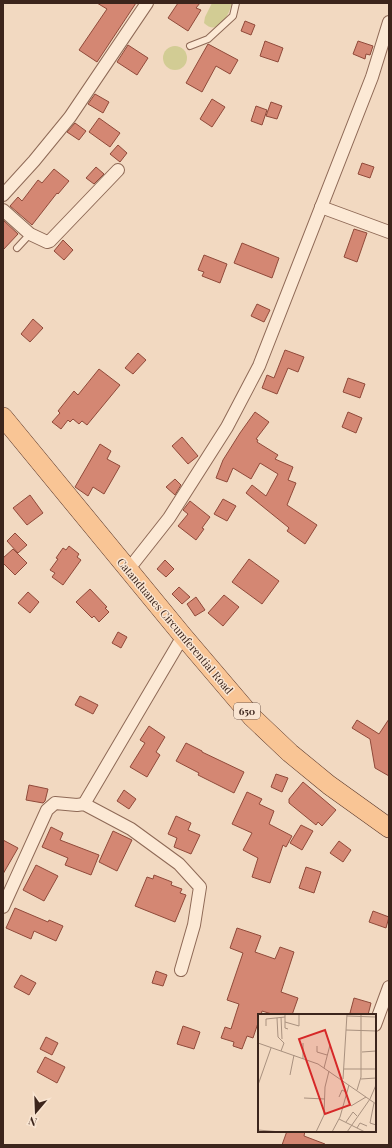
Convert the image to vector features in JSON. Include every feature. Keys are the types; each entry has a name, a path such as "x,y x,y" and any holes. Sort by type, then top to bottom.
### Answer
{"main road":[{"name":"Catanduanes Circumferential Road","path":"3,417 128,570 252,717 290,753 329,785 389,828"}],"street":[{"path":"3,195 34,161 70,117 147,3"},
{"path":"128,570 169,518 227,427 258,366 372,77 389,22"},
{"path":"3,210 30,234 47,242 50,241 118,170"},
{"path":"321,207 389,232"},
{"path":"84,804 183,636"},
{"path":"3,907 47,810 55,803 77,805 84,804 131,829 179,864 200,887 194,925 181,970"},
{"path":"376,1022 389,987"}],"lane":[{"path":"190,46 208,39 234,16 236,3"},
{"path":"17,248 30,234"}],"shaded area":[{"path":"212,3 232,3 226,18 222,23 218,26 209,27 204,23 205,17"},
{"path":"175,46 184,49 187,58 184,67 175,70 166,67 163,58 166,49"}],"building":[{"path":"97,3 136,3 97,62 79,50 107,9"},
{"path":"178,3 200,3 196,8 201,10 188,31 168,18"},
{"path":"245,21 255,25 251,35 241,31"},
{"path":"265,41 283,48 278,62 260,56"},
{"path":"358,41 373,46 370,55 366,54 365,59 353,54"},
{"path":"208,44 238,60 230,74 216,66 202,92 186,83"},
{"path":"128,45 148,58 137,75 117,62"},
{"path":"95,94 109,102 103,113 88,104"},
{"path":"212,99 225,107 212,127 200,119"},
{"path":"271,102 282,106 277,119 266,116"},
{"path":"256,106 267,110 262,125 251,121"},
{"path":"99,118 120,133 110,147 89,132"},
{"path":"75,123 86,131 79,140 67,132"},
{"path":"118,145 127,153 120,162 110,154"},
{"path":"362,163 374,167 370,178 358,174"},
{"path":"96,167 104,174 94,184 86,178"},
{"path":"54,169 69,181 58,194 57,193 32,225 10,206 18,197 22,201 38,180 42,183"},
{"path":"3,220 18,234 3,250"},
{"path":"354,229 367,233 357,262 344,257"},
{"path":"63,240 73,250 64,260 54,251"},
{"path":"242,243 279,258 272,278 234,263"},
{"path":"204,255 227,264 220,283 202,276 204,272 198,270"},
{"path":"257,304 270,310 264,322 251,316"},
{"path":"33,319 43,328 30,342 21,334"},
{"path":"285,350 304,357 298,372 288,368 277,394 262,388 267,375 274,378"},
{"path":"138,353 146,360 133,374 125,368"},
{"path":"99,369 120,385 87,425 82,421 79,424 73,419 70,422 68,420 61,429 52,422 60,413 58,411 74,391 78,395"},
{"path":"348,378 365,384 360,398 343,392"},
{"path":"255,412 269,422 256,439 258,440 257,442 278,455 275,459 293,467 288,480 296,483 287,505 317,525 305,544 287,531 289,528 288,527 246,493 252,485 266,496 278,474 260,463 251,479 233,468 227,482 216,478 223,460"},
{"path":"348,412 362,418 356,433 342,427"},
{"path":"182,437 198,456 188,464 172,446"},
{"path":"100,444 111,451 107,459 120,466 104,494 93,487 88,496 75,487"},
{"path":"175,479 181,485 175,495 166,487"},
{"path":"30,495 43,513 27,525 13,508"},
{"path":"223,499 236,506 227,521 214,514"},
{"path":"190,501 210,517 196,540 178,526 188,514 183,510"},
{"path":"15,533 27,545 18,553 7,541"},
{"path":"69,546 79,554 77,557 81,560 63,585 52,577 55,573 50,570 58,559 56,558 63,548 66,550"},
{"path":"13,549 27,563 15,575 3,563 3,558"},
{"path":"249,559 279,581 262,604 232,582"},
{"path":"165,560 174,569 166,577 157,569"},
{"path":"179,587 190,597 182,604 172,594"},
{"path":"90,589 107,607 105,608 109,612 99,622 94,616 92,618 76,602"},
{"path":"28,592 39,602 30,613 18,603"},
{"path":"224,595 239,607 223,626 208,613"},
{"path":"196,597 205,610 195,616 187,604"},
{"path":"118,632 127,637 121,648 112,643"},
{"path":"80,696 98,705 93,714 75,705"},
{"path":"389,719 389,776 375,768 370,739 352,728 357,720 379,734"},
{"path":"149,726 165,737 156,752 160,755 147,777 130,767 145,743 140,740"},
{"path":"186,743 244,772 234,793 198,775 199,773 176,761"},
{"path":"276,774 288,778 282,792 271,787"},
{"path":"303,782 336,810 322,826 318,822 316,825 289,803 289,799"},
{"path":"29,785 48,789 45,801 43,803 26,800"},
{"path":"124,790 136,799 129,809 117,801"},
{"path":"247,792 262,799 259,804 274,811 269,824 292,836 286,847 283,845 270,883 252,877 258,858 243,850 252,833 232,824"},
{"path":"176,816 191,823 188,830 200,835 191,854 174,847 177,838 168,834"},
{"path":"301,825 313,831 302,850 290,843"},
{"path":"51,827 63,833 60,840 99,855 91,875 65,865 68,858 42,847"},
{"path":"113,831 132,840 117,871 99,862"},
{"path":"3,840 18,848 3,874"},
{"path":"339,841 351,850 343,862 330,853"},
{"path":"36,865 58,876 44,901 23,890"},
{"path":"306,867 321,872 314,893 299,888"},
{"path":"154,875 172,882 171,885 182,889 180,893 186,895 175,922 135,906 147,877 153,879"},
{"path":"15,908 48,922 49,920 63,926 56,941 34,931 31,939 6,928"},
{"path":"373,911 389,917 386,928 369,922"},
{"path":"237,928 261,936 255,952 275,959 280,947 294,952 281,992 298,998 292,1014 272,1014 262,1011 261,1014 258,1014 258,1023 253,1038 247,1036 242,1049 233,1046 234,1042 221,1038 225,1027 231,1029 239,1004 227,1000 243,953 230,948"},
{"path":"156,971 167,975 163,986 152,983"},
{"path":"21,975 36,983 29,995 14,987"},
{"path":"354,998 371,1003 368,1014 350,1013"},
{"path":"183,1026 200,1032 194,1049 177,1044"},
{"path":"46,1037 58,1043 52,1055 40,1049"},
{"path":"45,1057 65,1067 57,1083 37,1072"},
{"path":"287,1132 305,1132 304,1136 325,1144 324,1145 282,1145"}]}
